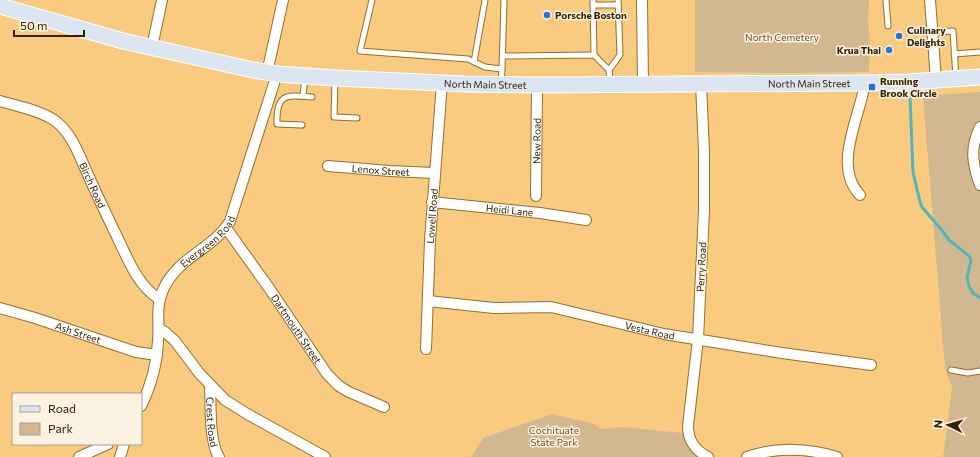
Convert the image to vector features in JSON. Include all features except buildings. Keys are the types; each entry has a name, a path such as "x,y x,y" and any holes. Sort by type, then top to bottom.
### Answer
{"main road":[{"name":"North Main Street","path":"0,6 152,48 272,73 305,76 442,83 537,85 610,77 643,84 701,84 865,83 936,80 980,76"}],"street":[{"path":"152,48 162,0"},
{"name":"Evergreen Road","path":"142,404 153,376 157,354 159,300 169,279 186,260 220,235 226,228 233,215 272,73 283,0"},
{"path":"642,0 643,84"},
{"path":"930,0 936,80"},
{"name":"Lowell Road","path":"426,349 432,202 442,83"},
{"path":"860,195 850,178 848,154 853,127 863,95 865,83"},
{"name":"Perry Road","path":"701,84 704,151 704,210 698,339 688,420 689,436 696,448 708,457"},
{"name":"New Road","path":"536,196 537,85"},
{"name":"Birch Road","path":"0,101 48,116 62,127 72,141 82,160 104,212 138,279 159,300"},
{"path":"980,127 974,143 972,154 974,168 980,185"},
{"name":"Lenox Street","path":"328,166 434,173"},
{"name":"Heidi Lane","path":"432,202 540,213 586,220"},
{"name":"Dartmouth Street","path":"226,228 269,288 327,374 335,383 349,392 384,407"},
{"name":"Vesta Road","path":"428,301 494,308 551,307 651,332 782,353 871,365"},
{"name":"Ash Street","path":"0,308 35,318 136,352 143,354 157,354"},
{"path":"159,329 175,341 187,359 210,386 234,407 325,457"},
{"name":"Crest Road","path":"210,386 213,436 216,453 219,457"},
{"path":"79,457 106,445"},
{"path":"120,457 124,445"},
{"path":"747,457 765,452 787,451 811,452 837,457"}],"lane":[{"path":"372,0 360,51 468,59 484,67 502,69"},
{"path":"474,62 485,0"},
{"path":"501,84 504,0"},
{"path":"886,0 888,26"},
{"path":"618,2 620,55 610,77 594,55 593,3 618,2"},
{"path":"933,32 953,31 956,78"},
{"path":"954,54 980,52"},
{"path":"503,56 594,55"},
{"path":"304,96 305,76"},
{"path":"335,78 334,117 357,118"},
{"path":"302,125 277,124 278,108 281,100 286,96 312,97"},
{"path":"951,370 968,373 980,371"}],"green space":[{"name":"North Cemetery","path":"695,0 869,0 869,72 695,72"},
{"path":"980,92 980,457 943,457 952,387 945,369 923,96"},
{"name":"Cochituate State Park","path":"552,414 594,424 601,429 623,427 683,433 686,441 700,457 471,457 483,438"}],"waterway":[{"path":"910,97 913,172 920,202 922,207 949,240 969,256 971,261 967,277 969,286 973,293 980,298"}],"place":[{"name":"Porsche Boston","path":"547,15"},
{"name":"Culinary Delights","path":"899,36"},
{"name":"Krua Thai","path":"889,50"},
{"name":"Running Brook Circle","path":"872,87"}]}
